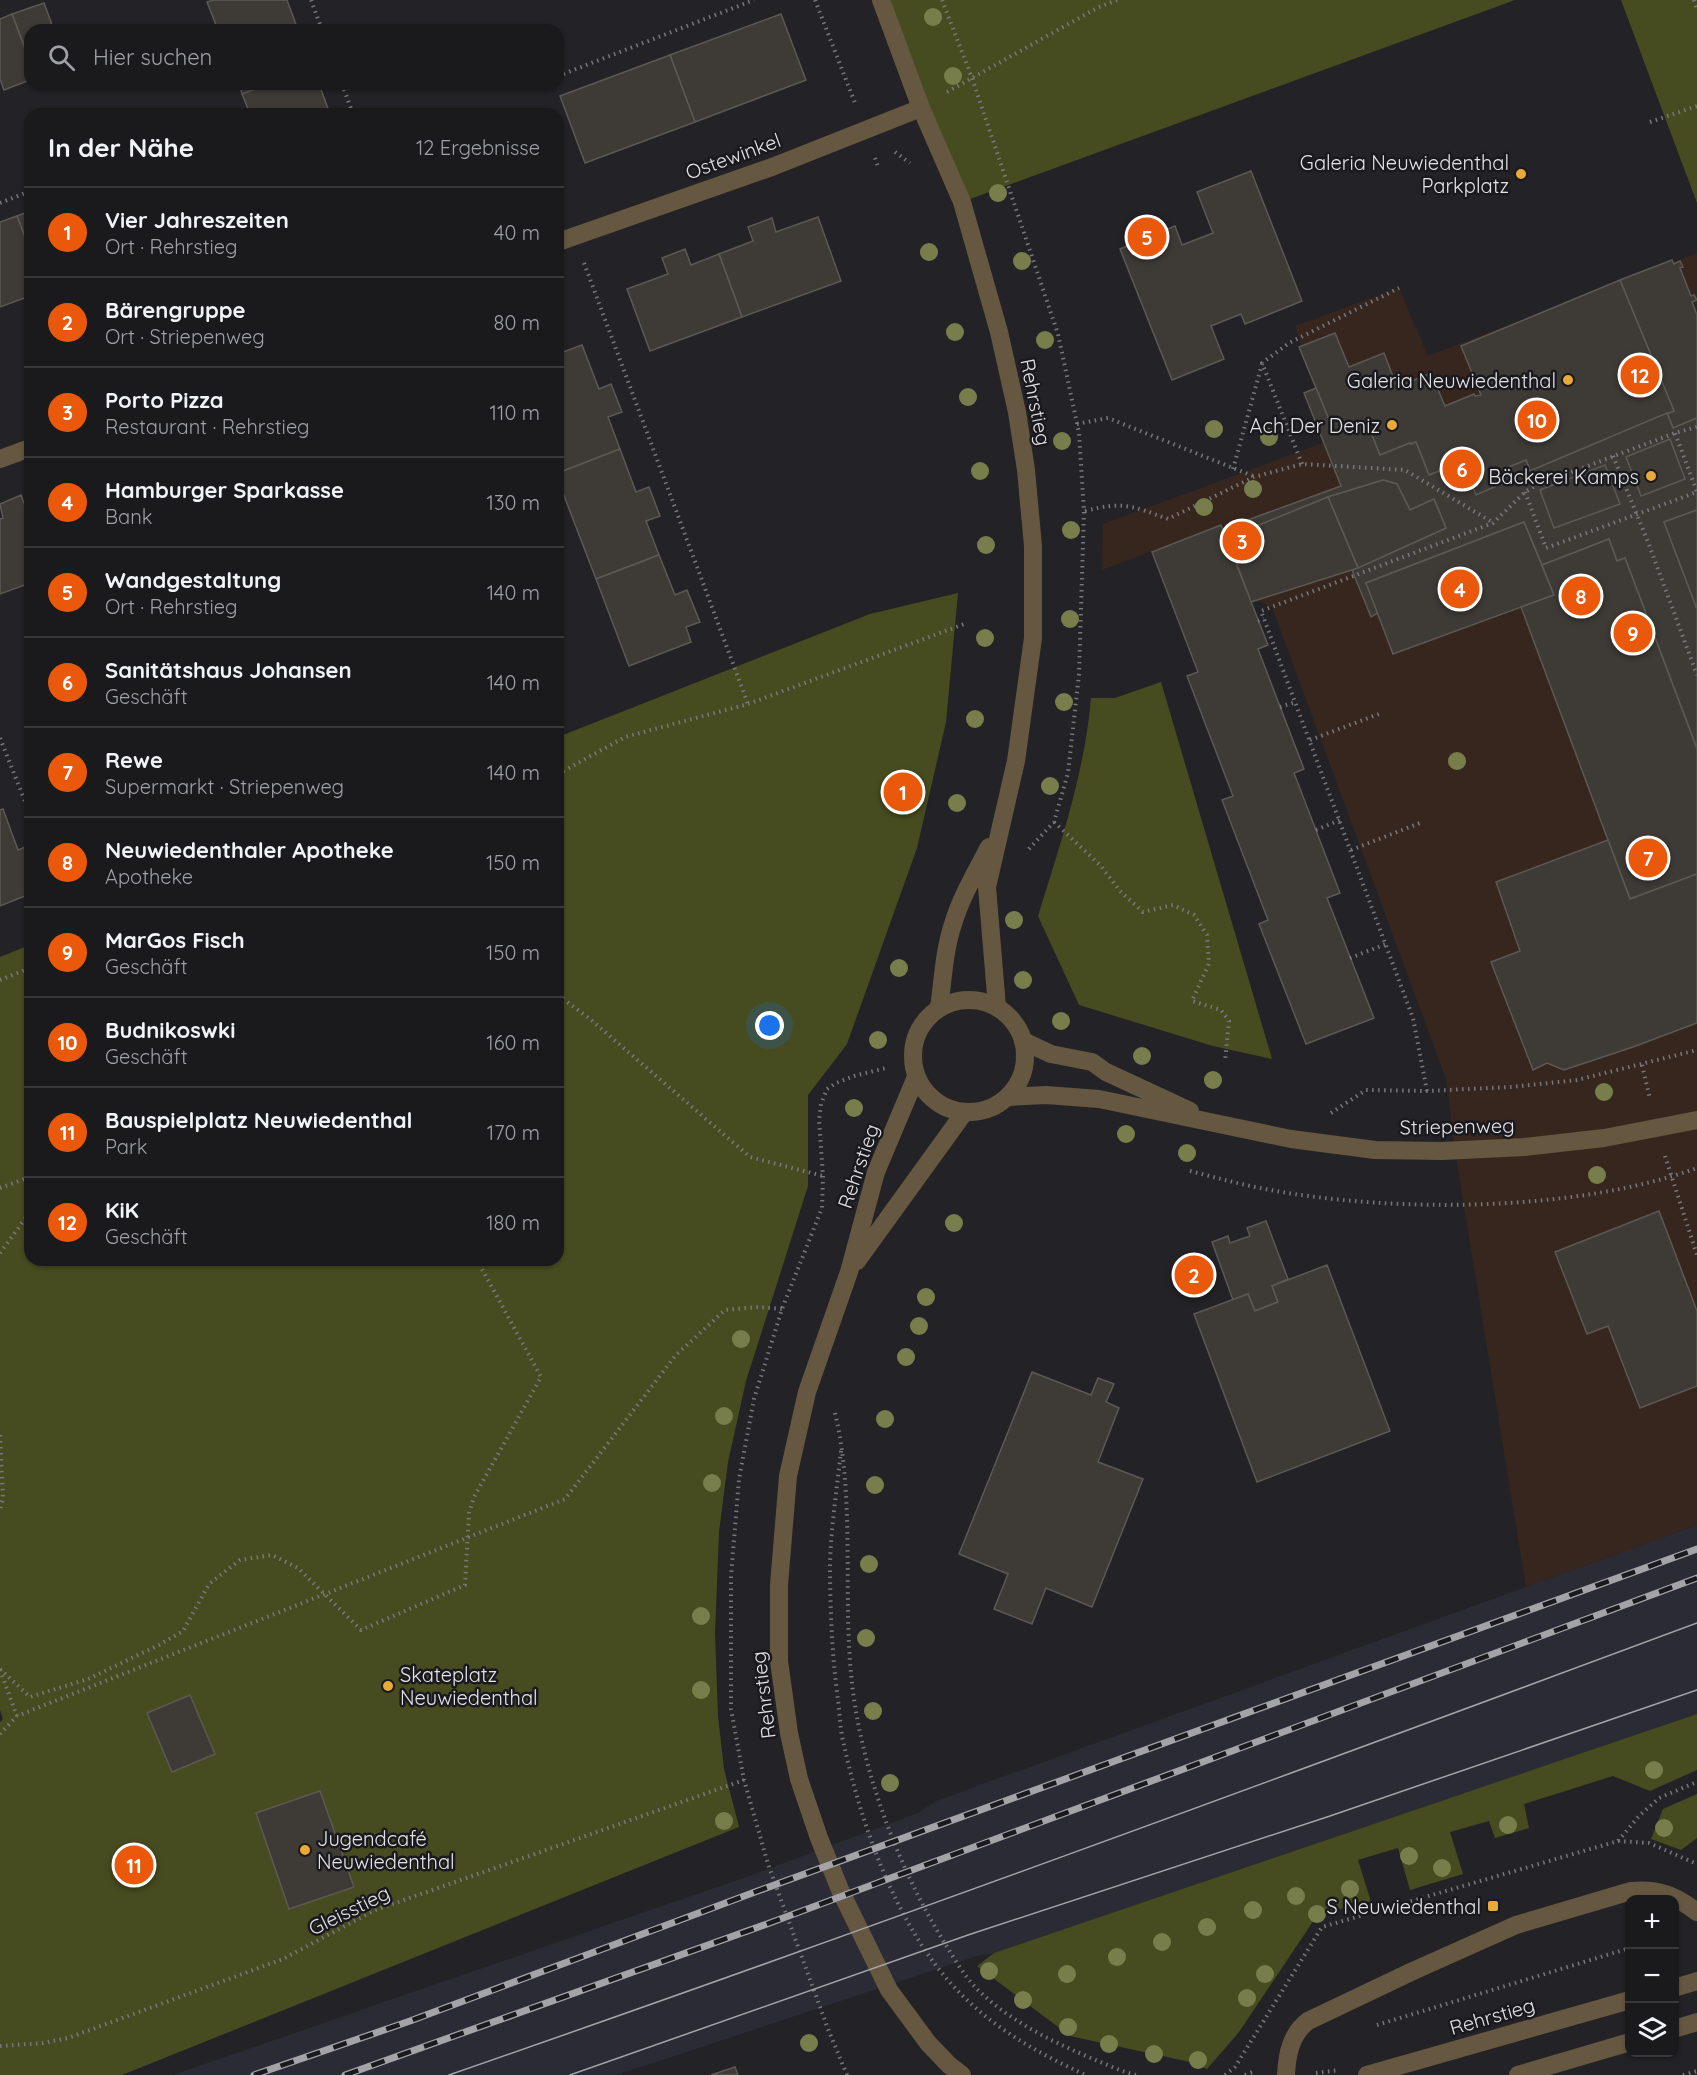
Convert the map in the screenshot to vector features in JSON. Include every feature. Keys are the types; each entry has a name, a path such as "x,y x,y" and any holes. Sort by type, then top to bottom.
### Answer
{"street":[{"name":"Rehrstieg","path":"881,0 921,108 962,202 999,332 1017,412 1026,470 1033,546 1033,638 1016,761 987,887 997,1007"},
{"name":"Ostewinkel","path":"566,239 772,167 921,108"},
{"path":"0,459 24,450"},
{"name":"Rehrstieg","path":"939,1008 948,941 953,922 971,881 999,830"},
{"path":"968,999 983,1001 997,1007 1008,1016 1023,1041 1024,1069 1018,1084 1008,1097 995,1107 980,1112 964,1113 934,1102 923,1091 912,1062 913,1046 918,1031 939,1008 953,1002 968,999"},
{"name":"Striepenweg","path":"1023,1041 1051,1054 1092,1062 1106,1072 1218,1125"},
{"name":"Rehrstieg","path":"916,1077 876,1172 849,1272 807,1392 788,1476 779,1585 779,1661 789,1733 799,1779 819,1838 841,1892 889,1990 928,2043 962,2075"},
{"name":"Striepenweg","path":"1008,1097 1046,1095 1099,1099 1291,1139 1375,1150 1442,1151 1524,1147 1604,1138 1697,1120"},
{"name":"Rehrstieg","path":"849,1272 964,1113"},
{"path":"1286,2075 1290,2046 1295,2035 1308,2021 1516,1925 1631,1891 1644,1890 1659,1891 1673,1896 1697,1912"},
{"path":"1679,1986 1697,1981"},
{"name":"Rehrstieg","path":"1367,2075 1625,2002"},
{"path":"1679,2027 1697,2022"},
{"path":"1518,2075 1625,2043"}],"path":[{"path":"311,0 320,24"},
{"path":"564,74 754,0"},
{"path":"815,0 879,169"},
{"path":"1097,0 1097,8"},
{"path":"921,108 1097,8 1117,0"},
{"path":"1694,0 1697,10"},
{"path":"344,90 351,108"},
{"path":"1650,122 1697,106"},
{"path":"0,203 24,193"},
{"path":"566,239 748,704"},
{"path":"1233,469 1262,363 1289,343 1398,288"},
{"path":"1262,363 1302,464"},
{"path":"1077,424 1108,418 1254,477"},
{"path":"1427,1091 1413,1018 1262,611 1493,523 1525,492 1535,486 1675,433 1697,428"},
{"path":"1525,492 1546,548 1697,492 1675,433"},
{"path":"1612,456 1637,515 1697,675"},
{"path":"1084,511 1103,506 1130,505 1168,519 1254,477 1302,464 1405,470 1493,523"},
{"path":"1258,621 1264,619"},
{"path":"564,771 625,737 748,704 967,622"},
{"path":"1280,707 1296,702"},
{"path":"1310,740 1379,714"},
{"path":"0,738 24,799"},
{"path":"1316,831 1340,820"},
{"path":"1054,822 1100,865 1120,891 1143,912 1173,905 1194,915 1208,934 1209,963 1192,1001 1221,1010 1229,1021 1225,1062"},
{"path":"1351,850 1420,823"},
{"path":"1350,958 1386,944"},
{"path":"0,980 24,970"},
{"path":"564,1000 590,1019 750,1157 823,1176"},
{"path":"1366,1090 1427,1091 1511,1087 1577,1080 1697,1050"},
{"path":"1190,1171 1270,1190 1358,1202 1455,1205 1535,1200 1603,1192 1671,1177 1697,1168"},
{"path":"0,1188 24,1179"},
{"path":"1683,1210 1697,1255"},
{"path":"0,1253 24,1220"},
{"path":"0,1669 30,1697 88,1679 183,1631 209,1584 240,1560 272,1555 298,1568 361,1630 465,1585 469,1513 474,1497 541,1377 480,1266"},
{"path":"0,1734 17,1716 565,1499 676,1355 724,1310 758,1307 782,1309"},
{"path":"0,1435 3,1498 0,1510"},
{"path":"1086,2075 1053,2061 1006,2032 957,1990 923,1947 902,1911 883,1871 843,1743 833,1660 830,1563 842,1441 847,1501 847,1588 851,1676 865,1758 905,1869 932,1923 977,1989 1014,2019 1062,2046 1136,2075"},
{"path":"0,1669 17,1716"},
{"name":"Gleisstieg","path":"0,2046 43,2043 68,2038 283,1959 373,1911 744,1780 768,1864 847,2075"},
{"path":"1618,1841 1639,1816 1659,1798 1697,1782"},
{"path":"1225,2075 1235,2067 1322,1927 1618,1841 1649,1844 1697,1864"},
{"path":"1373,2026 1626,1949"},
{"path":"1683,2075 1697,2071"},
{"path":"1245,2075 1250,2073"}],"shaded area":[{"path":"1697,253 1697,1525 1526,1587 1455,1151 1446,1079 1272,607 1256,600 1221,525 1102,570 1103,524 1323,443 1304,393 1316,388 1295,326 1399,288 1428,356"},
{"path":"1697,1525 1697,1714 994,1953 977,1956 616,2075 173,2075 749,1876 918,1813 936,1801"}],"green space":[{"path":"884,0 1515,0 962,202"},
{"path":"1621,0 1697,0 1697,203"},
{"path":"958,593 946,722 917,848 847,1044 808,1095 808,1186 746,1381 728,1462 719,1532 715,1633 718,1716 724,1769 739,1827 122,2075 0,2075 0,1722 3,1719 0,1710 0,957 24,947 24,1266 564,1266 564,735 870,614"},
{"path":"1161,682 1272,1059 1213,1046 1079,1005 1038,916 1077,781 1091,698 1115,698"},
{"path":"1697,1714 1697,1770 1650,1791 1613,1776 1524,1804 1529,1828 1495,1838 1489,1821 1450,1832 1463,1874 1410,1890 1398,1848 1358,1860 1371,1902 1318,1914 1239,2032 1207,2069 1190,2062 1070,2036 977,1966 994,1953"},
{"path":"1697,1794 1697,1838 1681,1850 1651,1839 1663,1809"}],"building":[{"path":"213,0 287,0 296,24 216,24 207,2"},
{"path":"44,3 52,24 24,24 24,46 12,14"},
{"path":"12,14 24,46 24,82 4,90 0,79 0,19"},
{"path":"781,14 806,80 695,122 670,55"},
{"path":"670,55 695,122 585,163 560,96"},
{"path":"241,90 252,90 242,94"},
{"path":"252,90 321,90 328,108 248,108 242,94"},
{"path":"1251,171 1302,301 1245,324 1241,314 1211,326 1224,359 1172,380 1120,249 1175,226 1182,245 1213,233 1197,192"},
{"path":"24,213 24,234 17,216"},
{"path":"17,216 24,234 24,298 0,307 0,222"},
{"path":"818,217 841,281 742,317 719,254 753,241 748,227 772,218 776,232"},
{"path":"685,249 691,265 719,254 742,317 650,351 627,289 668,274 662,258"},
{"path":"1672,260 1674,264 1680,261 1683,267 1680,268 1691,296 1694,295 1697,300 1692,302 1697,315 1697,418 1673,428 1667,413 1674,411 1620,280"},
{"name":"Galeria Neuwiedenthal","path":"1620,280 1674,411 1530,471 1526,460 1509,467 1511,472 1507,474 1511,483 1507,485 1506,482 1476,495 1462,462 1429,475 1416,442 1380,455 1366,421 1335,434 1299,347 1335,333 1349,367 1384,353 1397,387 1431,373 1445,406 1474,394 1475,396 1481,395 1461,346"},
{"path":"582,345 599,389 611,384 622,412 608,417 620,449 564,471 564,352"},
{"path":"1316,388 1335,434 1366,421 1380,455 1416,442 1429,475 1462,462 1476,495 1506,482 1507,485 1511,483 1507,474 1511,472 1509,467 1526,460 1530,471 1667,413 1673,428 1697,418 1697,510 1664,522 1697,609 1697,749 1625,558 1617,561 1609,539 1542,565 1524,522 1366,583 1378,613 1371,617 1352,570 1446,528 1434,499 1410,510 1397,484 1383,480 1328,497 1227,538 1223,529 1341,486 1304,393"},
{"path":"1670,439 1685,479 1641,496 1626,457"},
{"path":"620,449 636,492 649,487 660,516 646,521 659,555 596,579 564,496 564,471"},
{"path":"1605,465 1620,504 1554,528 1540,490"},
{"path":"1383,480 1397,484 1410,510 1434,499 1446,528 1358,568 1328,497"},
{"path":"21,495 24,503 24,585 0,594 0,519 3,518 0,504"},
{"path":"1328,497 1358,568 1251,602 1227,538"},
{"path":"1697,510 1697,609 1664,522"},
{"path":"1524,522 1554,595 1393,654 1366,583"},
{"path":"1221,525 1268,645 1258,649 1304,769 1294,773 1340,893 1327,898 1374,1018 1306,1044 1259,924 1268,920 1222,800 1233,796 1187,676 1198,672 1152,552"},
{"path":"1609,539 1617,561 1625,558 1697,749 1697,874 1630,899 1521,607 1554,595 1542,565"},
{"path":"659,555 675,595 687,590 700,622 686,627 691,642 629,666 596,579"},
{"path":"3,809 18,850 24,848 24,896 0,906 0,810"},
{"path":"1608,840 1630,899 1697,874 1697,1023 1564,1070 1547,1063 1533,1070 1491,962 1520,951 1496,882"},
{"path":"1659,1211 1697,1311 1697,1386 1640,1408 1608,1326 1587,1334 1555,1252"},
{"path":"1266,1221 1288,1279 1272,1286 1278,1302 1255,1311 1248,1294 1233,1300 1212,1242 1228,1236 1230,1243 1250,1236 1247,1228"},
{"path":"1327,1265 1390,1431 1257,1482 1194,1314 1248,1294 1255,1311 1278,1302 1272,1286"},
{"path":"1032,1372 1091,1395 1098,1378 1114,1384 1106,1402 1119,1408 1098,1462 1143,1479 1092,1607 1046,1588 1032,1624 994,1609 1008,1574 959,1554"},
{"path":"190,1695 215,1754 172,1772 147,1713"},
{"name":"Jugendcafé Neuwiedenthal","path":"320,1791 354,1887 289,1909 256,1813"},
{"path":"735,2067 738,2075 711,2075"}],"tram line":[{"path":"449,2075 918,1909 1697,1623"},
{"path":"570,2075 968,1935 1330,1816 1697,1690"}],"railway":[{"path":"254,2075 410,2021 755,1892 1697,1549"},
{"path":"345,2075 767,1924 1697,1578"}],"place":[{"name":"Galeria Neuwiedenthal Parkplatz","path":"1521,174"},
{"name":"Wandgestaltung","path":"1147,237"},
{"name":"KiK","path":"1640,375"},
{"name":"Galeria Neuwiedenthal","path":"1568,380"},
{"name":"Budnikoswki","path":"1537,420"},
{"name":"Ach Der Deniz","path":"1392,425"},
{"name":"Sanitätshaus Johansen","path":"1462,469"},
{"name":"Bäckerei Kamps","path":"1651,476"},
{"name":"Porto Pizza","path":"1242,541"},
{"name":"Hamburger Sparkasse","path":"1460,589"},
{"name":"Neuwiedenthaler Apotheke","path":"1581,596"},
{"name":"MarGos Fisch","path":"1633,633"},
{"name":"Vier Jahreszeiten","path":"903,792"},
{"name":"Rewe","path":"1648,858"},
{"name":"Bärengruppe","path":"1194,1275"},
{"name":"Skateplatz Neuwiedenthal","path":"388,1686"},
{"name":"Jugendcafé Neuwiedenthal","path":"305,1850"},
{"name":"Bauspielplatz Neuwiedenthal","path":"134,1865"},
{"name":"S Neuwiedenthal","path":"1493,1906"}]}
